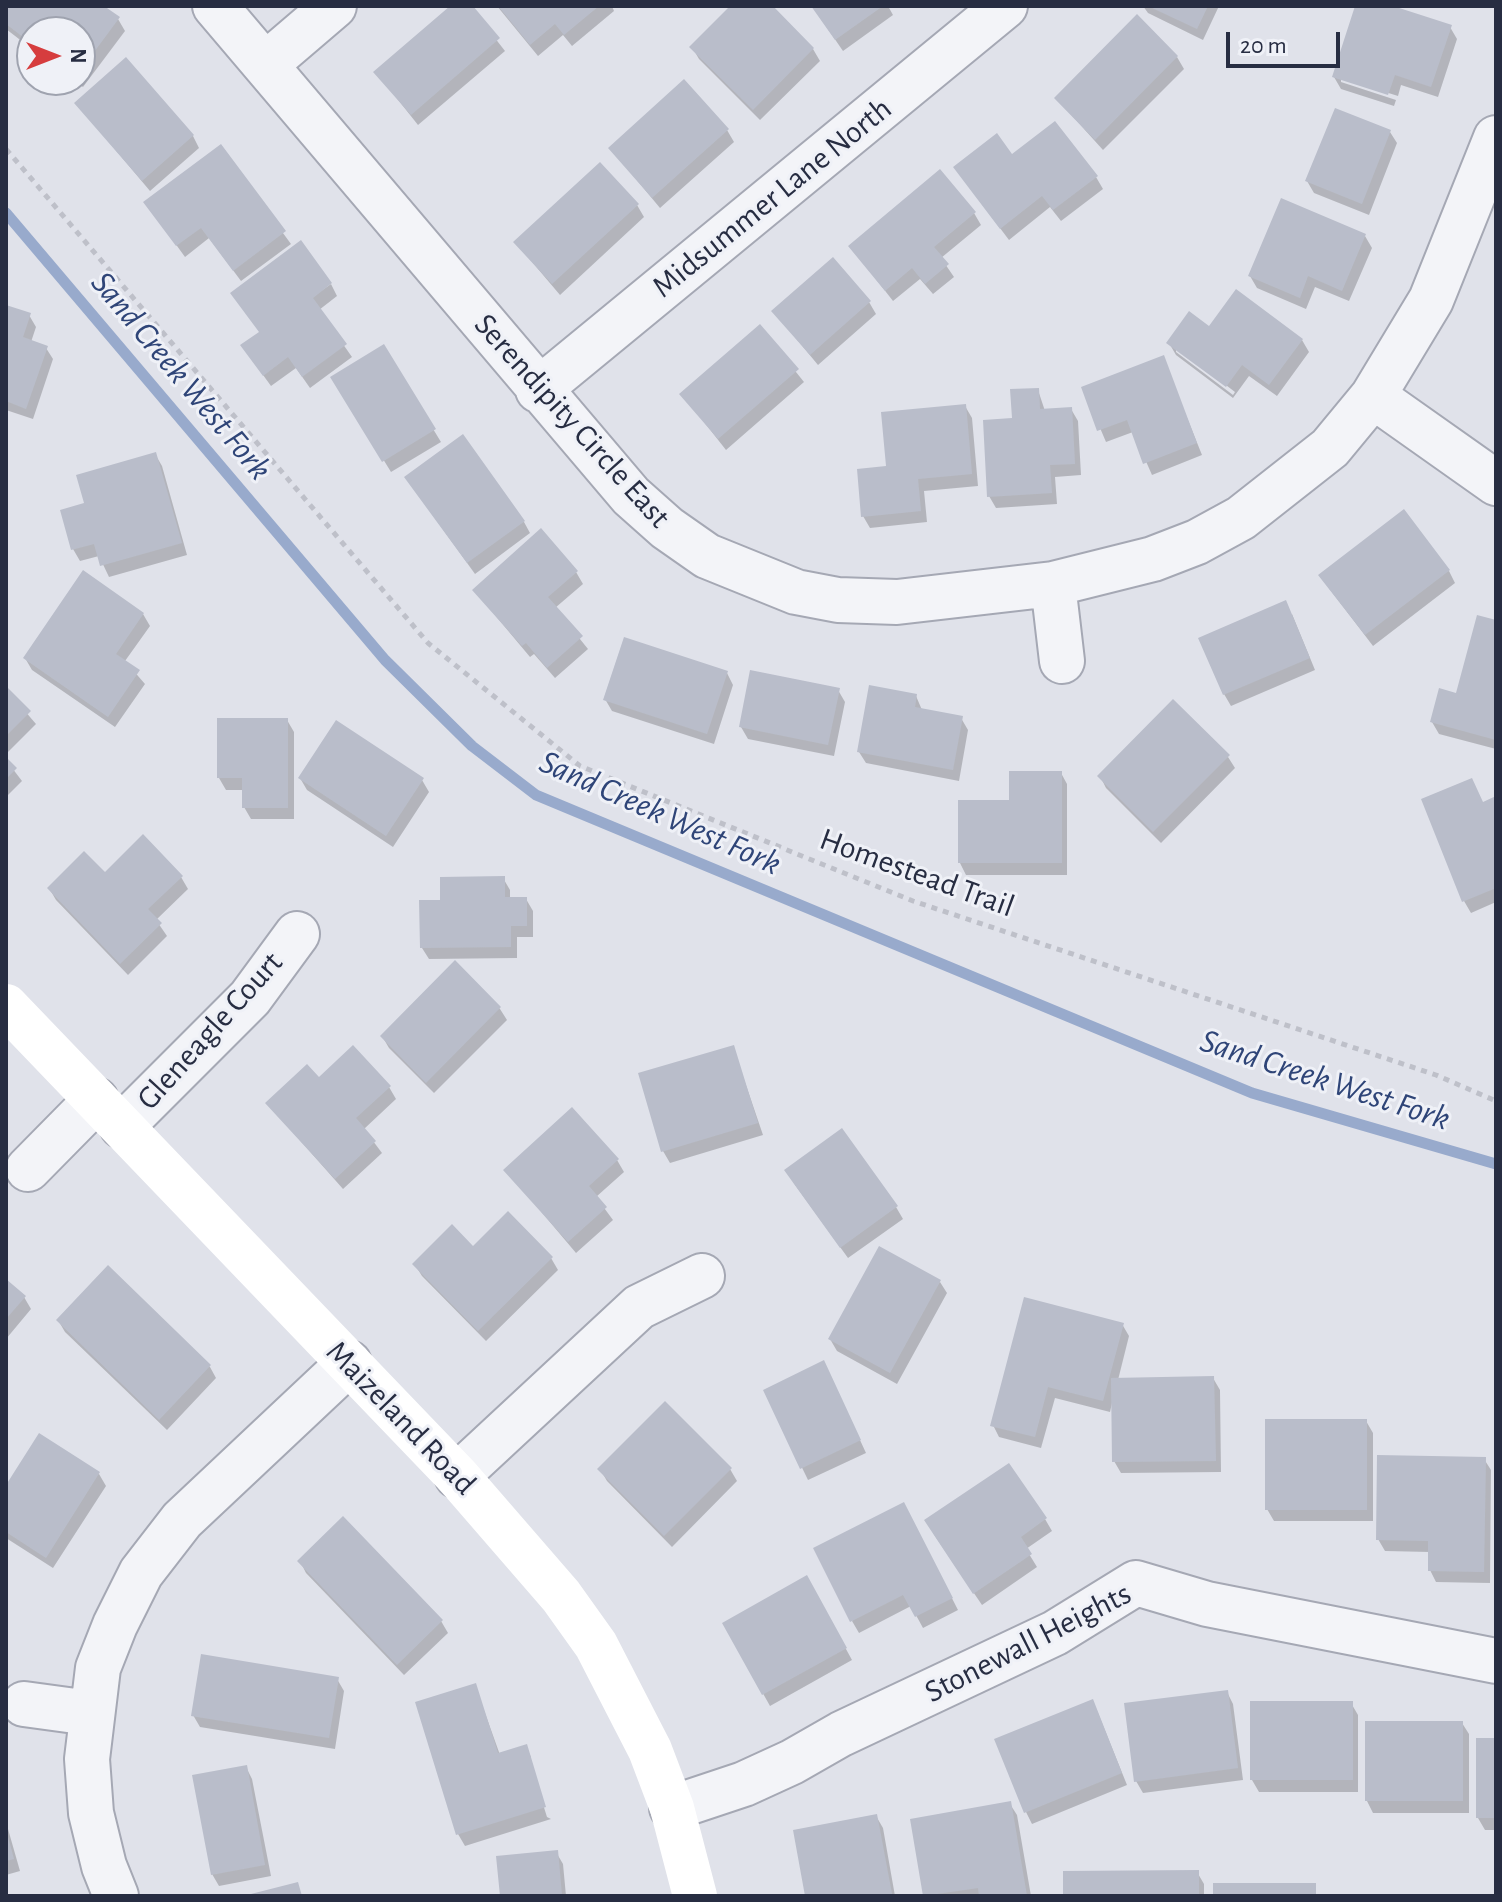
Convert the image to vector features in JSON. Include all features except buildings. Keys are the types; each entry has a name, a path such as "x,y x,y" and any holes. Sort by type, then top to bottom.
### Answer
{"main road":[{"name":"Maizeland Road","path":"6,1006 529,1555 596,1645 650,1750 672,1808 695,1896"}],"street":[{"name":"Serendipity Circle East","path":"215,6 631,496 667,528 707,556 796,592 838,600 897,602 1053,584 1153,559 1197,542 1241,518 1330,448 1373,396 1431,300 1496,138"},
{"path":"265,65 334,6"},
{"name":"Midsummer Lane North","path":"538,390 1005,6"},
{"path":"1373,396 1496,483"},
{"path":"1053,584 1062,661"},
{"name":"Gleneagle Court","path":"28,1169 109,1113 250,998 297,934"},
{"path":"457,1476 639,1307 702,1276"},
{"path":"116,1896 104,1866 91,1813 87,1759 90,1713 98,1668 141,1573 182,1520 349,1363"},
{"name":"Stonewall Heights","path":"672,1808 744,1784 792,1762 841,1734 1055,1633 1136,1583 1207,1604 1496,1661"},
{"path":"24,1704 90,1713"}],"path":[{"name":"Homestead Trail","path":"6,149 428,643 580,766 913,901 1436,1075 1496,1101"}],"waterway":[{"name":"Sand Creek West Fork","path":"6,213 385,660 472,746 536,795 1252,1093 1496,1164"}]}
